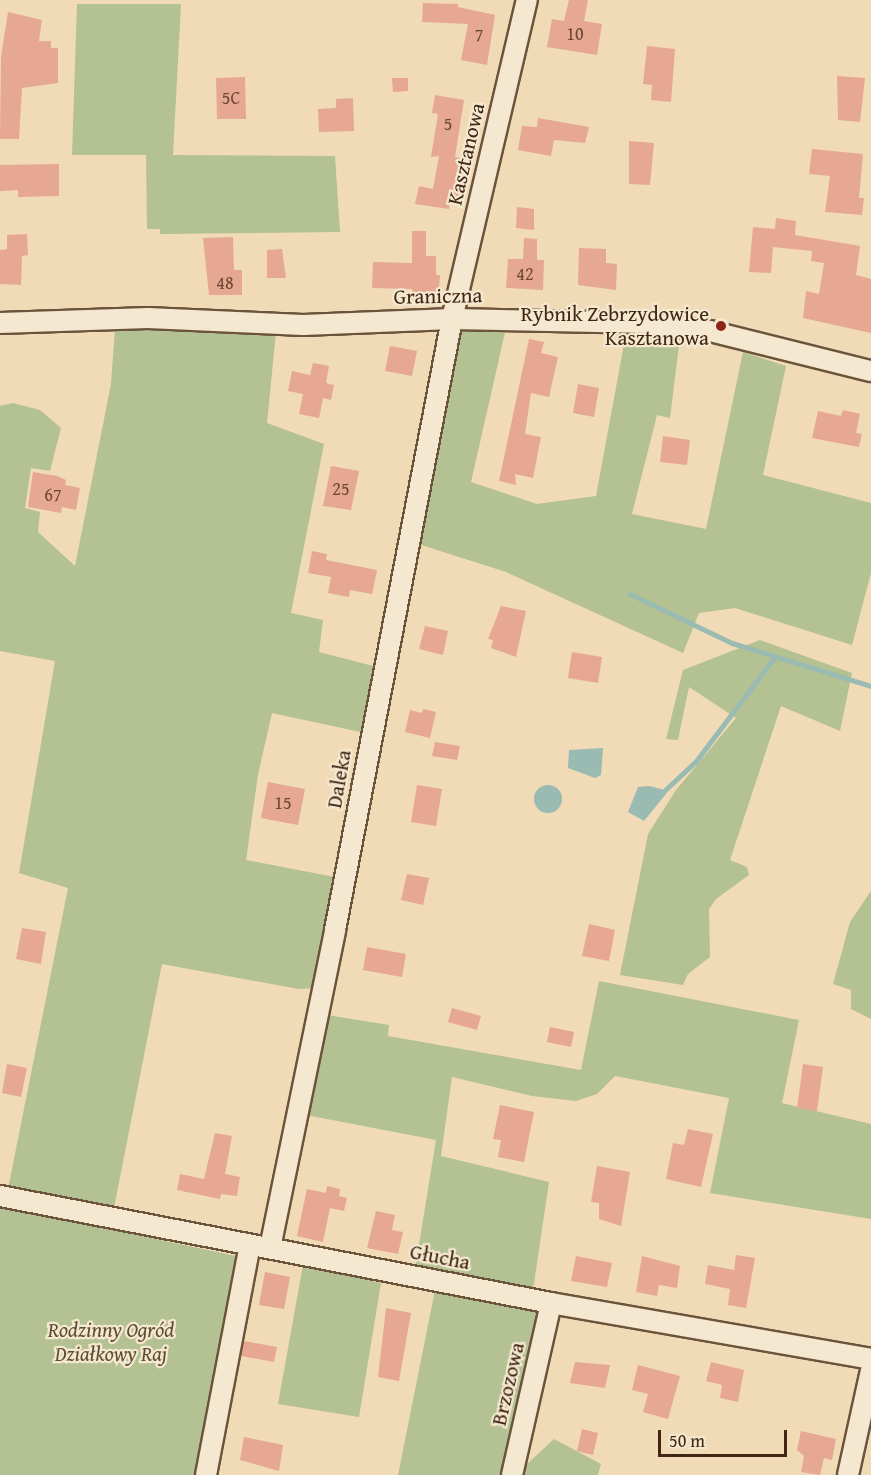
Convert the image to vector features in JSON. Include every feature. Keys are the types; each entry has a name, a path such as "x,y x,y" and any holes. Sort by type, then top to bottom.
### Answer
{"street":[{"name":"Kasztanowa","path":"452,319 527,0"},
{"name":"Graniczna","path":"0,323 148,318 303,325 452,319 658,325 742,338 871,371"},
{"name":"Daleka","path":"270,1248 335,930 452,319"},
{"name":"Głucha","path":"0,1196 551,1303 871,1359"},
{"path":"206,1475 250,1245"},
{"name":"Brzozowa","path":"512,1475 551,1303"},
{"path":"848,1475 871,1370"}],"green space":[{"path":"77,4 181,4 173,155 335,156 340,232 160,234 160,229 147,229 146,155 72,155"},
{"path":"459,325 506,328 471,482 537,504 596,496 626,333 680,337 670,418 657,415 632,514 706,529 743,352 786,366 763,475 871,503 871,573 852,645 735,608 699,613 683,653 506,572 412,542"},
{"path":"115,328 276,332 267,423 324,444 291,613 323,620 319,652 377,667 365,733 272,713 258,775 246,860 340,878 315,988 299,989 162,964 112,1218 7,1194 68,888 19,873 55,661 0,651 0,406 13,403 40,410 61,428 50,471 31,468 25,508 40,512 38,532 75,566 111,384"},
{"path":"760,640 852,673 840,731 781,706 730,860 747,867 749,875 716,899 709,909 710,957 688,974 683,985 620,975 648,834 676,790 736,718 689,687 678,740 666,739 683,670"},
{"path":"871,891 871,1019 851,1009 851,990 833,984 850,922"},
{"path":"599,981 799,1020 782,1103 871,1124 871,1219 710,1193 729,1098 615,1076 597,1094 576,1101 532,1096 452,1077 441,1156 549,1182 533,1290 415,1269 436,1140 306,1115 327,1015 389,1025 388,1036 581,1070"},
{"name":"Rodzinny Ogród Działkowy Raj","path":"0,1206 236,1256 198,1475 0,1475"},
{"path":"303,1265 381,1283 359,1417 278,1404"},
{"path":"435,1290 544,1309 507,1475 398,1475"},
{"path":"554,1439 601,1464 598,1475 522,1475 523,1468"}],"water":[{"path":"603,748 601,775 595,778 568,768 569,750"},
{"path":"548,785 558,789 562,799 558,809 548,813 538,809 534,799 538,789"},
{"path":"649,786 665,790 666,794 644,821 628,812 638,787"}],"building":[{"path":"569,0 588,0 584,21 602,24 597,55 547,47 552,19 564,21"},
{"path":"423,3 458,4 458,7 495,15 487,65 461,60 468,24 422,22"},
{"path":"8,12 42,20 39,41 51,41 51,48 58,48 58,83 22,88 19,139 0,139 1,57"},
{"path":"647,46 675,49 671,102 651,100 652,85 643,84"},
{"path":"837,76 865,78 860,122 838,120"},
{"path":"245,77 246,119 217,119 216,78"},
{"path":"392,78 408,78 408,91 393,92"},
{"path":"435,95 464,100 455,157 466,159 459,197 452,196 449,209 415,204 419,186 433,189 439,156 431,157 438,114 432,113"},
{"path":"353,98 354,131 319,132 318,109 336,108 336,99"},
{"path":"538,118 589,127 585,143 554,140 551,156 518,150 522,126 537,127"},
{"path":"629,141 654,143 650,185 629,184"},
{"path":"812,149 863,154 859,198 864,198 862,215 825,212 830,176 809,174"},
{"path":"59,164 59,196 18,197 18,190 0,191 0,165"},
{"path":"517,207 534,209 534,230 516,228"},
{"path":"776,218 796,221 795,235 860,246 856,275 871,279 871,333 803,318 806,291 819,294 824,263 811,261 812,251 773,247 771,273 749,272 753,227 775,229"},
{"path":"412,231 426,231 426,256 436,256 436,275 440,275 438,301 412,301 412,289 372,288 373,262 412,263"},
{"path":"27,234 28,255 22,256 21,285 0,284 0,250 7,249 7,235"},
{"path":"233,237 234,270 242,270 242,295 209,295 203,238"},
{"path":"524,238 537,239 537,260 544,260 543,290 506,288 508,259 523,259"},
{"path":"579,248 606,249 606,263 617,264 616,290 578,285"},
{"path":"282,249 286,278 267,278 267,250"},
{"path":"529,339 544,342 541,353 558,357 549,397 531,393 525,434 541,437 533,478 515,474 516,485 499,481"},
{"path":"390,346 417,351 412,376 385,371"},
{"path":"313,363 329,366 326,383 334,385 331,400 323,398 319,418 299,414 303,394 288,391 292,371 310,375"},
{"path":"578,384 599,388 594,417 573,413"},
{"path":"843,410 860,414 856,433 862,434 859,447 812,438 818,411 841,416"},
{"path":"663,436 690,440 687,465 660,462"},
{"path":"331,466 359,471 351,510 323,506"},
{"path":"33,472 57,476 66,480 65,485 80,488 76,510 62,507 61,513 28,507"},
{"path":"312,551 327,554 326,560 377,570 372,594 350,590 349,597 328,593 331,577 308,573"},
{"path":"501,606 526,611 516,657 491,648 493,640 488,639"},
{"path":"425,626 448,631 443,655 419,649"},
{"path":"572,652 602,657 598,683 568,678"},
{"path":"423,709 436,712 430,738 405,732 410,710 422,713"},
{"path":"435,742 460,746 457,760 432,756"},
{"path":"268,782 305,789 298,825 261,818"},
{"path":"417,785 442,789 436,826 411,822"},
{"path":"407,874 429,878 423,905 401,900"},
{"path":"589,924 615,930 609,961 582,956"},
{"path":"22,928 46,932 41,964 16,959"},
{"path":"367,947 406,954 402,977 363,970"},
{"path":"452,1008 481,1016 477,1030 448,1022"},
{"path":"550,1027 574,1032 571,1047 547,1042"},
{"path":"7,1064 27,1068 21,1097 2,1093"},
{"path":"803,1064 823,1067 817,1111 797,1108"},
{"path":"500,1105 534,1112 524,1162 498,1157 501,1140 493,1139"},
{"path":"688,1129 713,1134 701,1187 666,1179 673,1143 684,1145"},
{"path":"215,1133 232,1136 225,1174 240,1177 237,1196 221,1194 220,1199 177,1190 180,1174 204,1179"},
{"path":"597,1166 630,1172 621,1226 599,1219 599,1203 591,1202"},
{"path":"327,1186 340,1189 339,1196 347,1198 344,1211 330,1208 323,1242 297,1236 307,1189 326,1193"},
{"path":"376,1211 395,1215 392,1230 403,1232 398,1254 367,1248"},
{"path":"736,1255 755,1258 746,1308 728,1305 730,1289 705,1284 708,1265 734,1270"},
{"path":"576,1256 612,1263 607,1287 571,1281"},
{"path":"642,1256 680,1266 677,1288 659,1285 657,1296 636,1292"},
{"path":"265,1272 290,1277 284,1309 259,1305"},
{"path":"386,1308 411,1313 399,1381 378,1377"},
{"path":"244,1341 277,1347 274,1362 241,1356"},
{"path":"575,1362 610,1365 605,1388 570,1383"},
{"path":"711,1362 744,1370 738,1402 720,1398 722,1385 706,1381"},
{"path":"638,1365 680,1376 668,1419 643,1412 648,1394 632,1390"},
{"path":"582,1429 598,1433 593,1455 577,1451"},
{"path":"801,1431 836,1439 832,1460 824,1458 820,1475 801,1472 804,1456 797,1450"},
{"path":"244,1437 283,1445 279,1471 240,1460"}],"waterway":[{"path":"630,594 732,643 871,686"},
{"path":"665,790 696,761 774,658"}],"place":[{"name":"Rybnik Zebrzydowice Kasztanowa","path":"721,326"}]}
